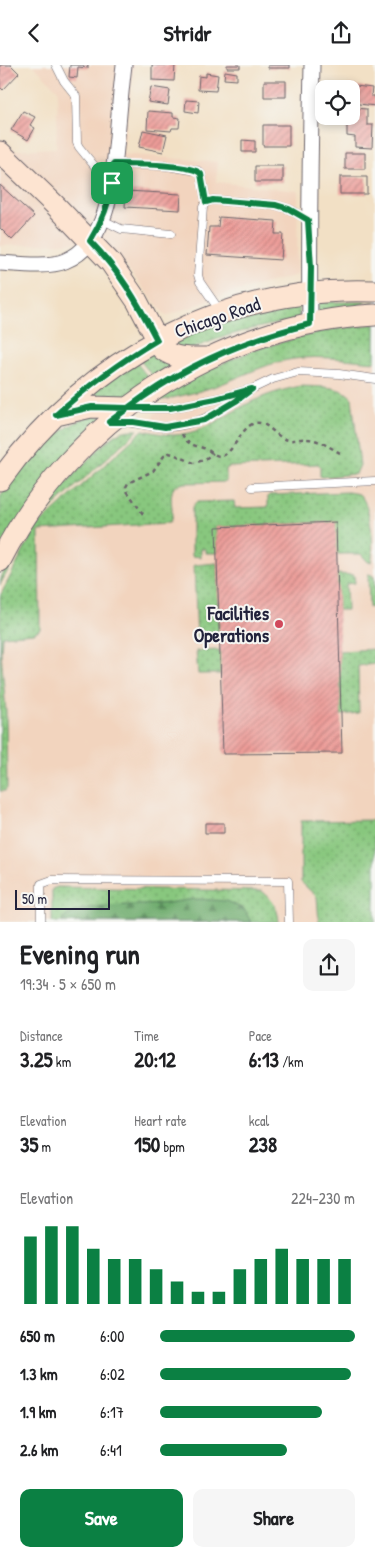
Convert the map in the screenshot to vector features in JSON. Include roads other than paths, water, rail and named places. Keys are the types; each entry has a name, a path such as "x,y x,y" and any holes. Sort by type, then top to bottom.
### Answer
{"main road":[{"name":"Chicago Road","path":"0,152 111,263 126,284 157,340 220,312 253,303 309,293 344,290 375,291"},
{"name":"Chicago Road","path":"210,357 258,338 310,324 340,318 375,315"},
{"path":"0,481 15,460 56,415 95,381 121,362 157,340 162,349 168,354 189,359 210,357"},
{"path":"0,561 21,523 54,477 74,454 109,422 158,386 210,357"},
{"path":"56,415 92,407 128,408"}],"street":[{"path":"0,263 44,265 64,262 78,253 90,241 103,220 110,198 124,65"},
{"path":"310,324 309,293 311,267 308,220 312,65"}],"lane":[{"path":"56,65 64,81 76,96 77,143 101,174 112,183"},
{"path":"114,164 167,166 198,171 201,174 206,202 203,207 198,275 200,282 220,312"},
{"path":"206,202 213,200 276,205 289,209 308,220"},
{"path":"103,220 121,229 171,234"},
{"path":"128,408 170,408 216,399 252,389 273,379 298,372 339,374 375,379"},
{"path":"109,422 133,422 165,427 204,420 252,389"},
{"path":"252,487 375,481"},
{"path":"41,922 41,884 52,880 61,880 288,881 289,922"}],"place":[{"name":"Facilities Operations","path":"279,624"}]}
